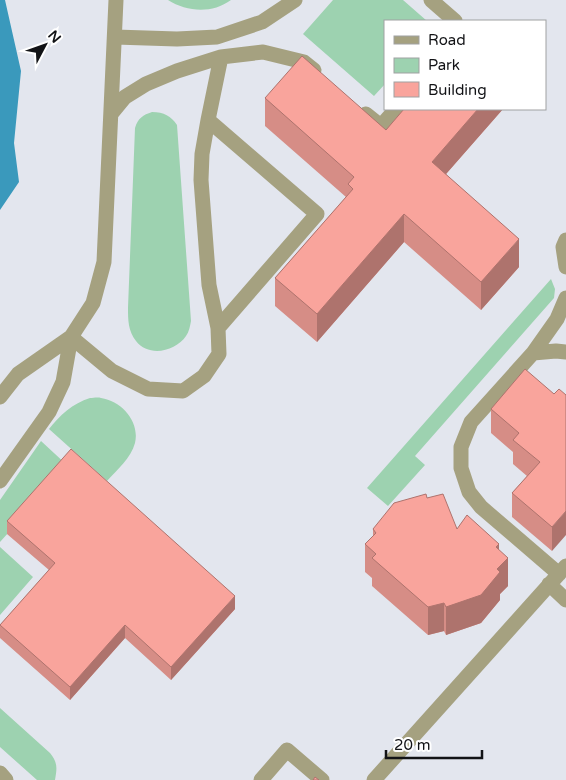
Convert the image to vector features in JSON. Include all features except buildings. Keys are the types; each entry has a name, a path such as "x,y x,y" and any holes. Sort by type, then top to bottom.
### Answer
{"lane":[{"path":"0,481 49,412 63,382 72,337 93,303 104,262 116,0"},
{"path":"115,37 177,39 217,37 262,22 295,0"},
{"path":"431,0 454,20"},
{"path":"111,114 125,97 146,84 222,57 263,52 304,62 325,79"},
{"path":"72,337 112,371 148,389 183,391 204,376 218,354 218,328 209,284 201,180 202,154 222,57"},
{"path":"353,103 381,126 395,110"},
{"path":"208,120 317,214 218,328"},
{"path":"566,240 563,247 566,267"},
{"path":"566,298 557,319 532,353 471,422 461,447 460,468 469,492 481,507 558,574 566,600"},
{"path":"0,396 18,374 72,337"},
{"path":"532,353 566,352"},
{"path":"374,780 558,574"},
{"path":"261,780 287,750 316,778"},
{"path":"0,773 6,780"}],"green space":[{"path":"168,0 231,0 216,8 200,10 183,7"},
{"path":"333,0 403,0 426,20 384,20 384,85 374,96 303,34"},
{"path":"152,112 167,115 177,125 191,321 188,333 182,341 176,346 162,351 148,350 141,346 133,337 128,321 135,128 141,117"},
{"path":"551,279 555,289 554,298 415,456 425,465 388,506 367,488"},
{"path":"90,398 100,398 116,403 128,414 135,428 135,443 130,454 107,481 49,429 67,411 78,403"},
{"path":"41,441 68,466 0,542 0,500"},
{"path":"0,547 33,577 0,615"},
{"path":"0,708 50,753 56,766 55,780 37,780 0,747"}],"water":[{"path":"0,0 5,0 21,71 14,143 19,182 0,210"}]}
